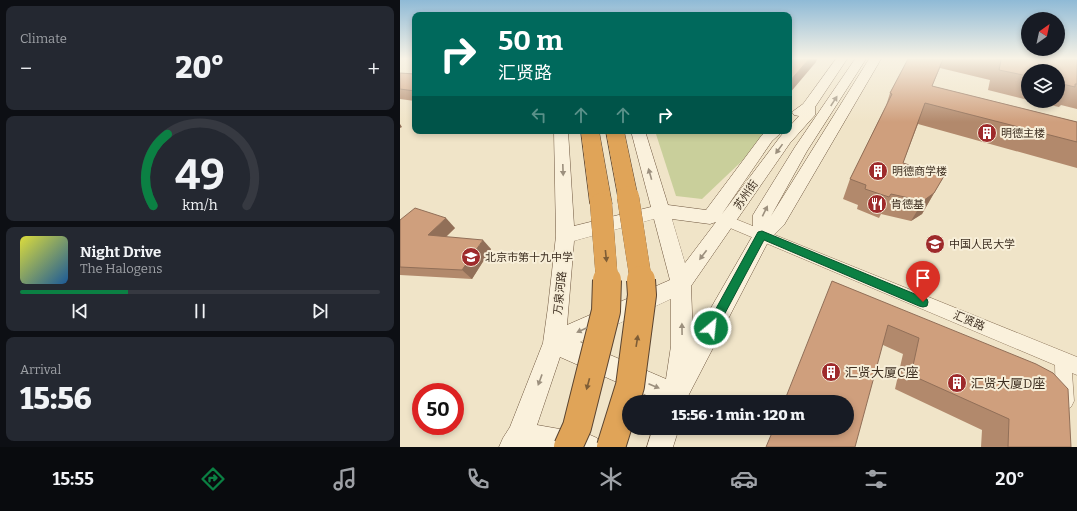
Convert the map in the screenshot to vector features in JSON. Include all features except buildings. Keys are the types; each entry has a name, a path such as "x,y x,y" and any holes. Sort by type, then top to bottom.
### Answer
{"highway":[{"path":"568,447 577,427 606,311 607,268 601,204 590,134"},
{"path":"611,447 630,386 642,295 640,269 616,134"}],"street":[{"name":"苏州街","path":"792,118 808,107 828,80"},
{"name":"苏州街","path":"762,235 762,215 800,151 848,80"},
{"name":"苏州街","path":"676,395 762,235 778,220 864,80"},
{"name":"苏州街","path":"792,132 808,115 808,107"},
{"name":"万泉河路","path":"516,441 554,343 559,307 565,236 561,134"},
{"path":"639,134 681,284 682,346 675,395"},
{"name":"苏州街","path":"660,211 710,217 767,138 772,134"},
{"name":"苏州街","path":"681,284 791,134"},
{"path":"565,236 660,211"},
{"name":"汇贤路","path":"728,221 1070,364"},
{"path":"554,343 681,284"},
{"path":"554,343 665,395"},
{"path":"1066,416 1070,364"},
{"path":"660,447 664,435"},
{"path":"516,441 588,447"}],"green space":[{"path":"656,134 763,134 743,160 702,199 676,196"}],"place":[{"name":"明德主楼","path":"987,133"},
{"name":"明德商学楼","path":"878,171"},
{"name":"肯德基","path":"877,204"},
{"name":"中国人民大学","path":"935,244"},
{"name":"北京市第十九中学","path":"471,257"},
{"name":"汇贤大厦C座","path":"831,372"},
{"name":"汇贤大厦D座","path":"957,383"}],"route":[{"path":"711,328 762,235 923,302"}]}
